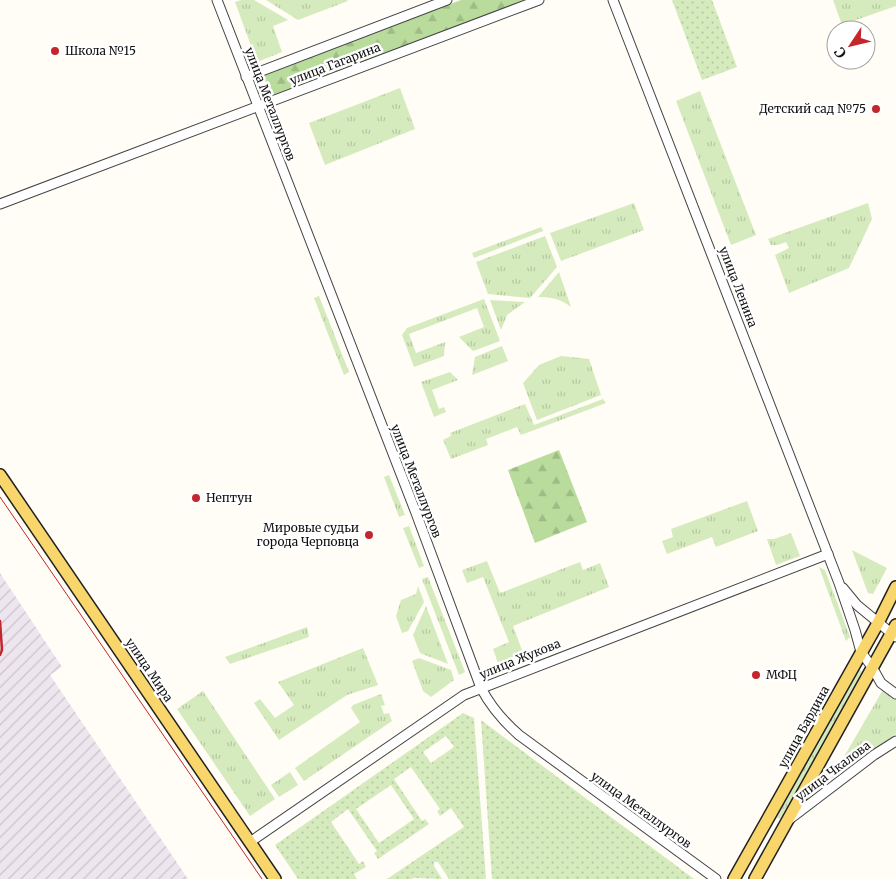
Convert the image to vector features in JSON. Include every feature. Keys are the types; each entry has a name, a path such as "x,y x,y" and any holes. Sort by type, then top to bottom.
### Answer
{"main road":[{"name":"улица Мира","path":"0,475 276,879"},
{"name":"улица Бардина","path":"734,879 896,587"},
{"path":"760,878 786,822 872,667 894,632"}],"street":[{"name":"улица Металлургов","path":"217,0 416,513 481,688 494,710 519,735 716,879"},
{"name":"улица Гагарина","path":"246,77 447,0"},
{"name":"улица Гагарина","path":"0,204 539,0"},
{"name":"улица Ленина","path":"614,0 839,583 861,652 881,683 896,694"},
{"name":"улица Жукова","path":"250,842 464,695 828,554"},
{"name":"улица Ленина","path":"839,583 857,605 894,632"},
{"name":"улица Чкалова","path":"786,822 874,755 896,741"}],"shaded area":[{"path":"0,573 62,667 50,675 188,879 0,879"}],"green space":[{"path":"254,0 288,20 273,26 282,52 257,62 235,2"},
{"path":"266,0 347,0 348,1 298,20"},
{"path":"461,0 526,0 271,97 263,75"},
{"path":"672,0 712,0 737,67 702,80"},
{"path":"833,0 896,0 896,6 856,20 840,20"},
{"path":"400,88 415,129 325,165 309,123"},
{"path":"700,91 756,235 731,245 676,101"},
{"path":"634,203 644,230 561,261 550,233"},
{"path":"868,203 872,219 849,268 789,293 775,255 789,248 786,242 771,245 768,239"},
{"path":"541,227 543,231 474,258 472,253"},
{"path":"545,236 557,267 530,298 488,294 476,262"},
{"path":"559,272 571,307 556,299 538,297"},
{"path":"319,296 349,372 344,375 314,298"},
{"path":"484,299 500,341 473,351 459,337 484,327 477,308 409,334 416,353 445,342 444,356 414,367 402,335 407,328"},
{"path":"490,300 525,302 507,315 501,330"},
{"path":"502,346 508,361 472,375 475,357"},
{"path":"561,356 589,359 601,395 537,420 523,383 539,365"},
{"path":"450,372 458,380 432,390 439,409 444,407 446,412 434,417 421,382"},
{"path":"603,399 606,403 521,435 517,427 486,439 488,445 451,459 443,440 451,436 450,433 525,404 534,425"},
{"path":"559,450 587,522 535,543 508,470"},
{"path":"389,475 405,515 399,517 384,477"},
{"path":"747,501 758,531 716,547 712,537 667,554 662,541 673,537 671,529"},
{"path":"409,526 424,566 419,568 403,528"},
{"path":"791,533 800,556 776,565 767,539 774,539"},
{"path":"852,550 887,568 873,594 868,593"},
{"path":"487,561 500,593 580,562 583,570 600,563 609,587 513,626 523,653 498,663 493,649 509,642 483,577 467,583 462,570"},
{"path":"819,567 825,570 850,637 846,641"},
{"path":"428,577 465,672 459,675 422,579"},
{"path":"418,586 424,602 408,631 402,633 396,616 401,600 416,594"},
{"path":"426,606 448,664 420,653 413,635"},
{"path":"307,627 309,637 230,664 225,657"},
{"path":"363,648 378,685 347,695 279,740 254,703 260,699 275,718 294,705 278,682"},
{"path":"419,658 451,670 454,680 431,697 423,691 412,661"},
{"path":"857,668 863,673 780,819 774,816"},
{"path":"884,688 896,697 896,734 831,779"},
{"path":"203,691 275,799 250,816 177,709"},
{"path":"381,694 385,705 381,706 384,714 389,713 392,721 304,781 295,768 360,722 351,708 353,705"},
{"path":"463,713 474,718 486,879 449,879 438,862 434,862 434,866 442,879 387,879 464,827 451,808 440,816 437,811 440,809 411,767 394,779 422,821 425,819 429,824 378,859 374,853 377,851 348,809 331,822 359,864 363,861 366,867 354,874 357,879 298,879 275,845","holes":["446,736 454,747 431,763 423,752","391,785 414,819 379,843 356,809"]},
{"path":"481,720 694,879 492,879"},
{"path":"290,772 298,785 279,797 271,785"}],"tram line":[{"path":"0,497 262,879"}],"railway":[{"path":"0,621 2,650 0,655"}],"place":[{"name":"Школа №15","path":"55,51"},
{"name":"Детский сад №75","path":"876,109"},
{"name":"Нептун","path":"196,498"},
{"name":"Мировые судьи города Черповца","path":"369,535"},
{"name":"МФЦ","path":"756,675"}]}
